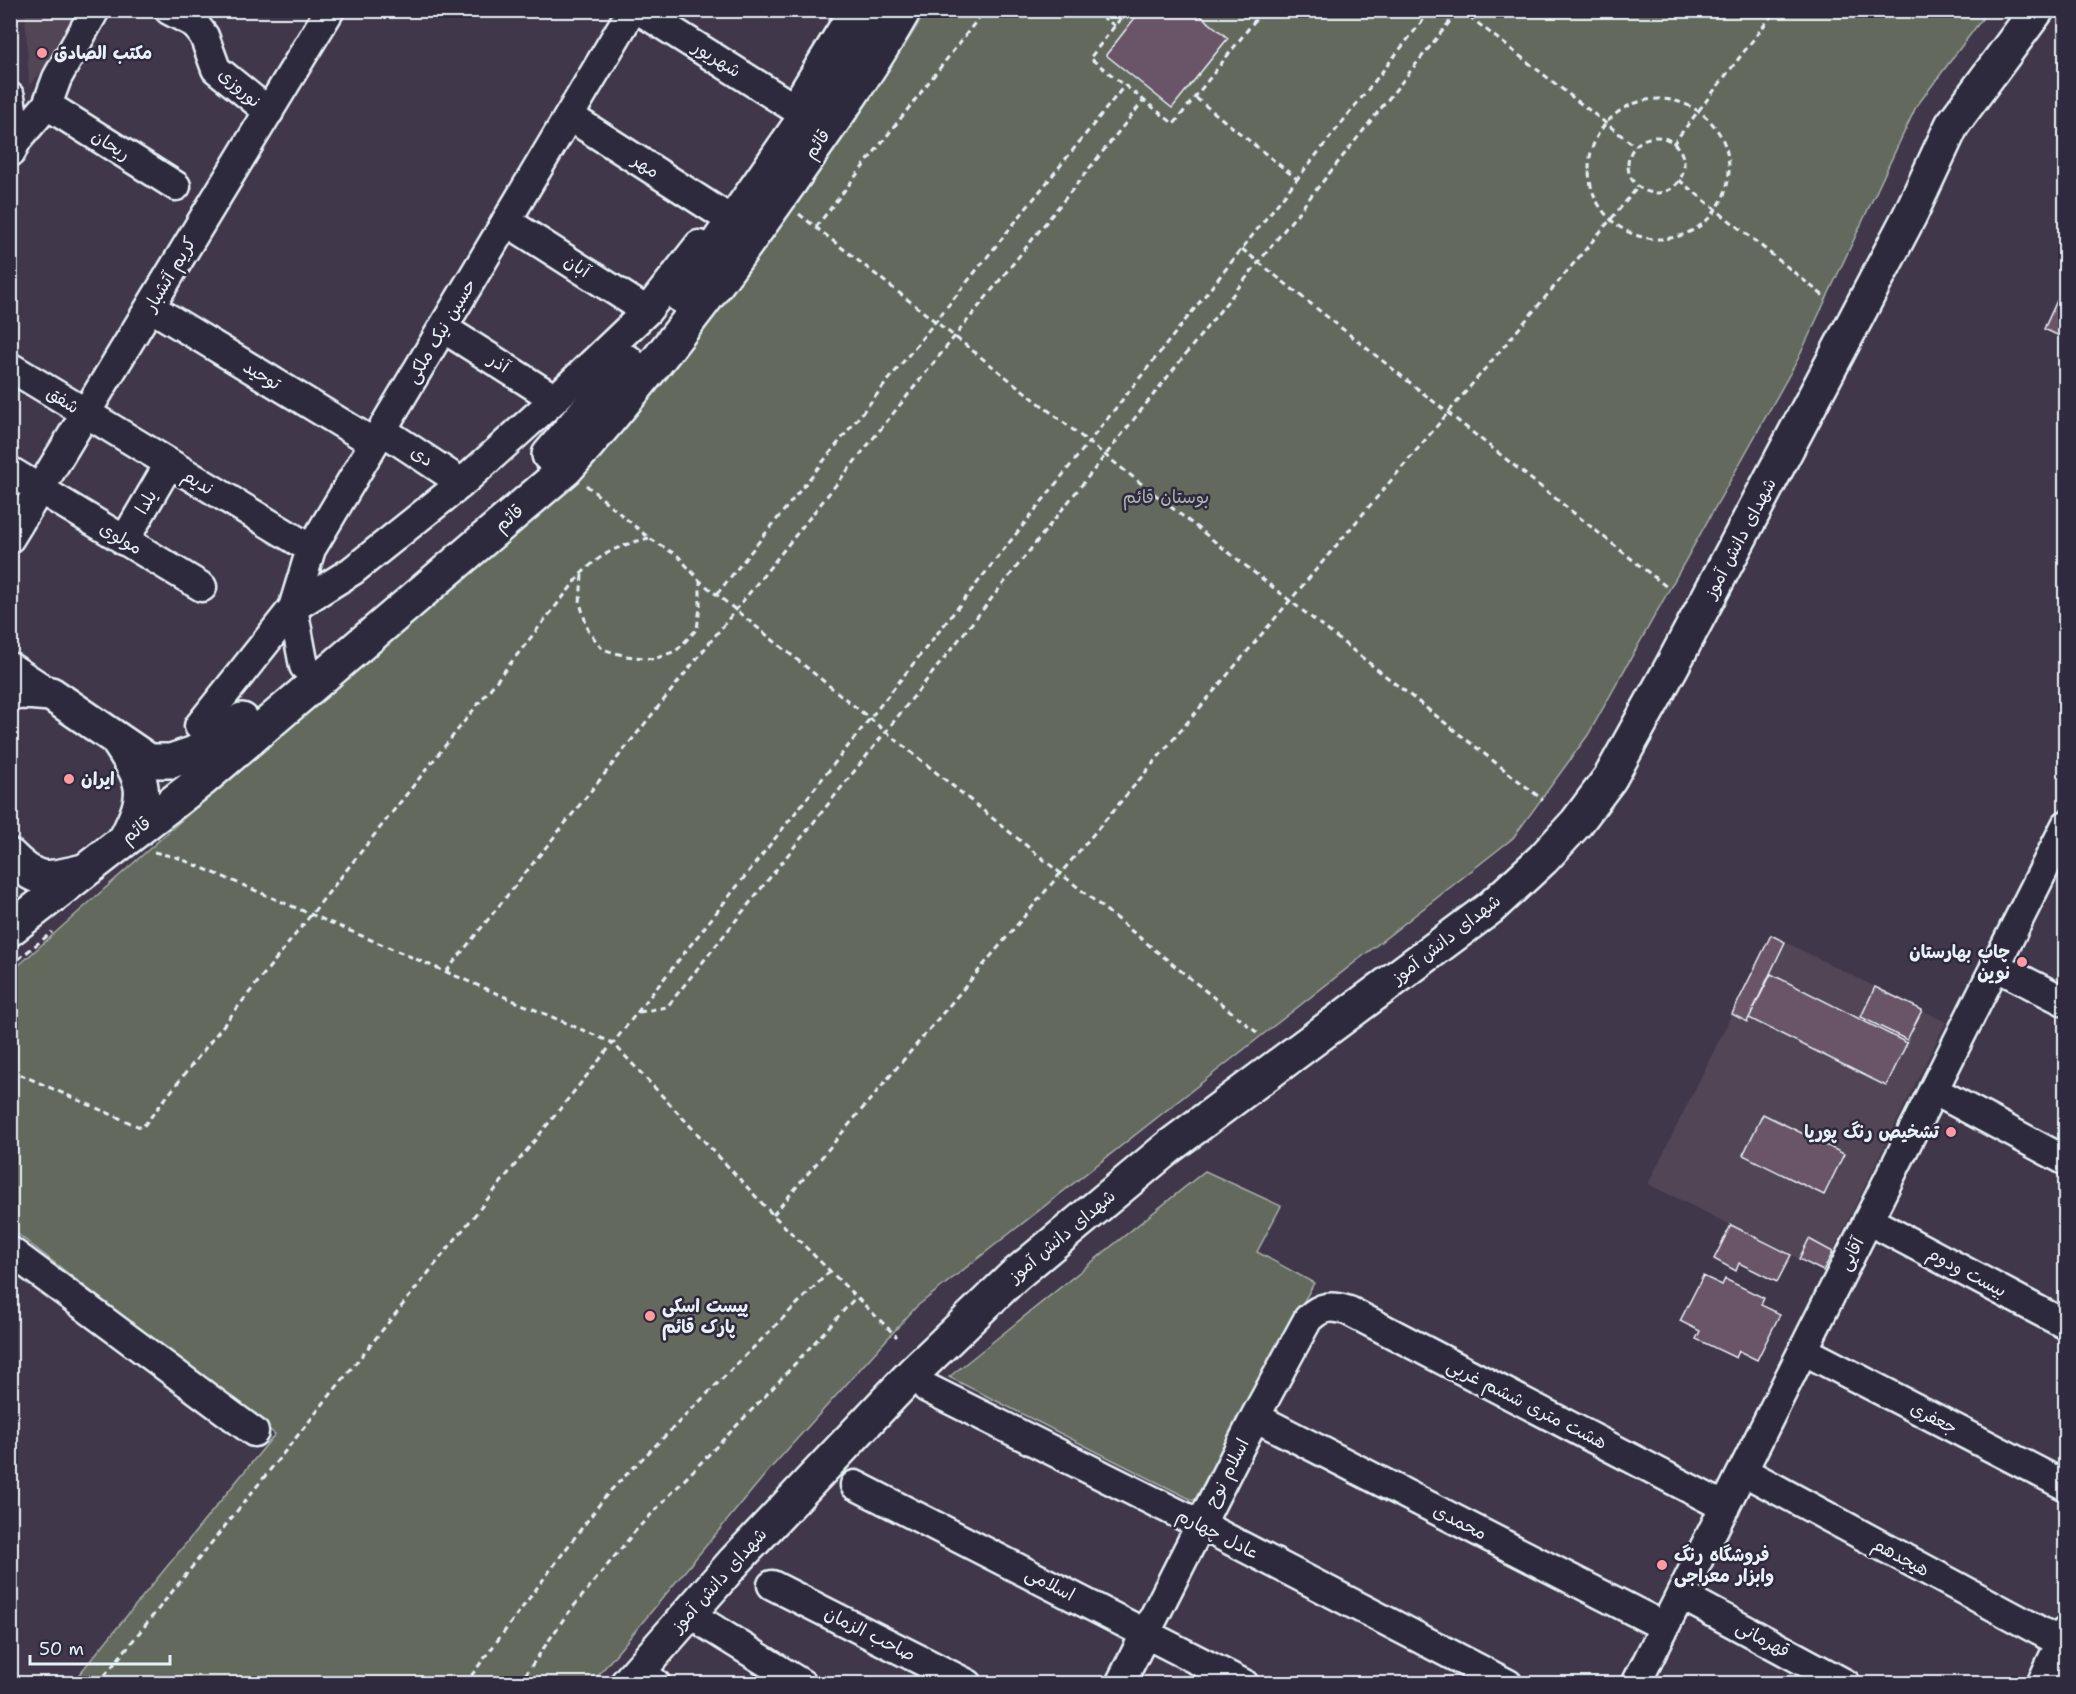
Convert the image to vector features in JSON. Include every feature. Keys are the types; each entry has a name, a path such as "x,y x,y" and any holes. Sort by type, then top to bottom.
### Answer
{"main road":[{"name":"قائم","path":"51,694 149,761 171,761 192,754 212,744 231,730 549,454 665,319 866,31 877,10"},
{"name":"قائم","path":"10,929 84,871 136,848 211,772 566,469 686,327 866,74 904,10"},
{"path":"606,1683 693,1581 805,1460 923,1338 1012,1254 1247,1068 1481,891 1564,813 1601,758 1719,542 1882,231 1930,123 2013,10"},
{"name":"شهدای دانش آموز","path":"646,1683 735,1561 912,1374 1014,1276 1170,1146 1490,908 1543,859 1577,822 1610,778 1672,666 1910,215 1952,125 2037,10"},
{"path":"10,693 51,694"},
{"path":"117,739 138,770 142,791 136,848"},
{"path":"10,856 25,871 46,879 84,871"}],"street":[{"path":"14,147 47,105 57,78 95,10"},
{"name":"نوروزی","path":"169,10 194,23 204,36 216,69 269,112"},
{"name":"کریم آتشبار","path":"10,537 330,10"},
{"name":"حسین نیک ملکی","path":"304,666 293,608 311,549 632,10"},
{"name":"شهریور","path":"639,10 794,108"},
{"path":"199,726 293,608 352,571 462,483 555,399 647,311 723,215 794,108 854,10"},
{"path":"10,97 14,147"},
{"name":"ریحان","path":"47,105 176,186"},
{"name":"مهر","path":"569,116 723,215"},
{"name":"آبان","path":"506,221 647,311"},
{"name":"توحید","path":"150,307 378,436"},
{"name":"آذر","path":"443,328 555,399"},
{"name":"شفق","path":"10,367 86,414"},
{"name":"ندیم","path":"86,414 311,549"},
{"name":"دی","path":"378,436 462,483"},
{"name":"یلدا","path":"124,541 169,464"},
{"name":"مولوی","path":"10,471 202,587"},
{"path":"10,667 51,694"},
{"name":"آقایی","path":"1636,1683 2063,834"},
{"path":"1995,966 2066,1002"},
{"path":"1933,1090 2066,1161"},
{"name":"بیست ودوم","path":"1868,1220 2066,1325"},
{"path":"10,1251 254,1432"},
{"name":"اسلام نوح","path":"1120,1683 1255,1417 1308,1319 1317,1310 1329,1306"},
{"name":"هشت متری ششم غربی","path":"1329,1306 1349,1311 1725,1506"},
{"name":"جعفری","path":"1803,1350 2066,1486"},
{"name":"عادل چهارم","path":"927,1388 1201,1525 1508,1683"},
{"name":"محمدی","path":"1255,1417 1665,1627"},
{"name":"هیجدهم","path":"1743,1471 2063,1637"},
{"name":"اسلامی","path":"855,1485 1244,1683"},
{"name":"صاحب الزمان","path":"772,1585 968,1683"},
{"name":"قهرمانی","path":"1681,1595 1846,1683"},
{"path":"707,1625 802,1683"},
{"path":"2041,1683 2063,1637"}],"path":[{"path":"816,227 985,10"},
{"path":"1093,10 1115,26"},
{"path":"1127,10 1090,58 1174,124 1263,10"},
{"path":"98,1683 637,1013 1431,10"},
{"path":"637,1013 667,1006 1460,10 1635,146"},
{"path":"1673,144 1776,10"},
{"path":"716,594 1125,85"},
{"path":"1195,97 1297,179"},
{"path":"1660,98 1681,101 1699,111 1716,126 1726,146 1730,168 1727,190 1718,210 1700,227 1678,238 1654,240 1631,234 1611,220 1598,203 1590,183 1589,162 1594,141 1605,123 1621,109 1640,101 1660,98"},
{"path":"446,972 1143,100"},
{"path":"1658,137 1673,144 1682,157 1683,173 1673,188 1656,193 1638,187 1629,172 1630,154 1635,146 1650,138 1658,137"},
{"path":"1679,180 1826,298"},
{"path":"773,1215 1638,187"},
{"path":"779,198 1543,800"},
{"path":"1242,249 1668,588"},
{"path":"566,469 649,538 678,556 700,581 1260,1035"},
{"path":"10,1070 142,1128 582,573 601,556 623,544 649,538"},
{"path":"582,573 580,603 588,630 602,649 626,656 654,659 676,651 697,629 700,581"},
{"path":"136,848 179,858 613,1043 773,1215 897,1337"},
{"path":"10,966 54,930"},
{"path":"465,1683 608,1493 830,1271"},
{"path":"519,1683 566,1617 637,1529 770,1391 856,1297"}],"shaded area":[{"name":"مکتب الصادق","path":"25,11 89,11 29,86"},
{"path":"1771,935 1946,1022 1823,1271 1648,1184"}],"green space":[{"name":"بوستان قائم","path":"926,11 1988,11 1916,107 1798,359 1588,735 1513,838 916,1307 769,1470 592,1683 72,1683 275,1434 11,1229 10,973 595,452 905,45"},
{"path":"1205,1171 1281,1206 1257,1252 1314,1283 1194,1501 949,1377"}],"building":[{"path":"1141,10 1193,10 1228,38 1172,108 1106,55"},
{"path":"2060,294 2066,296 2066,339 2044,329"},
{"path":"1771,935 1785,942 1747,1022 1732,1014"},
{"path":"1771,974 1907,1043 1886,1086 1749,1018"},
{"path":"1875,987 1922,1010 1907,1040 1861,1017"},
{"path":"1763,1114 1844,1154 1824,1195 1743,1155"},
{"path":"1731,1225 1791,1255 1777,1282 1739,1263 1736,1271 1714,1259"},
{"path":"1809,1239 1833,1252 1823,1271 1799,1259"},
{"path":"1703,1276 1722,1285 1725,1279 1764,1298 1761,1305 1780,1314 1757,1360 1739,1351 1736,1358 1696,1339 1700,1331 1680,1321"}],"place":[{"name":"مکتب الصادق","path":"42,53"},
{"name":"ایران","path":"69,779"},
{"name":"چاپ بهارستان نوين","path":"2022,962"},
{"name":"تشخیص رنگ پوریا","path":"1951,1132"},
{"name":"پیست اسکی پارک قائم","path":"650,1316"},
{"name":"فروشگاه رنگ وابزار معراجی","path":"1662,1565"}]}
